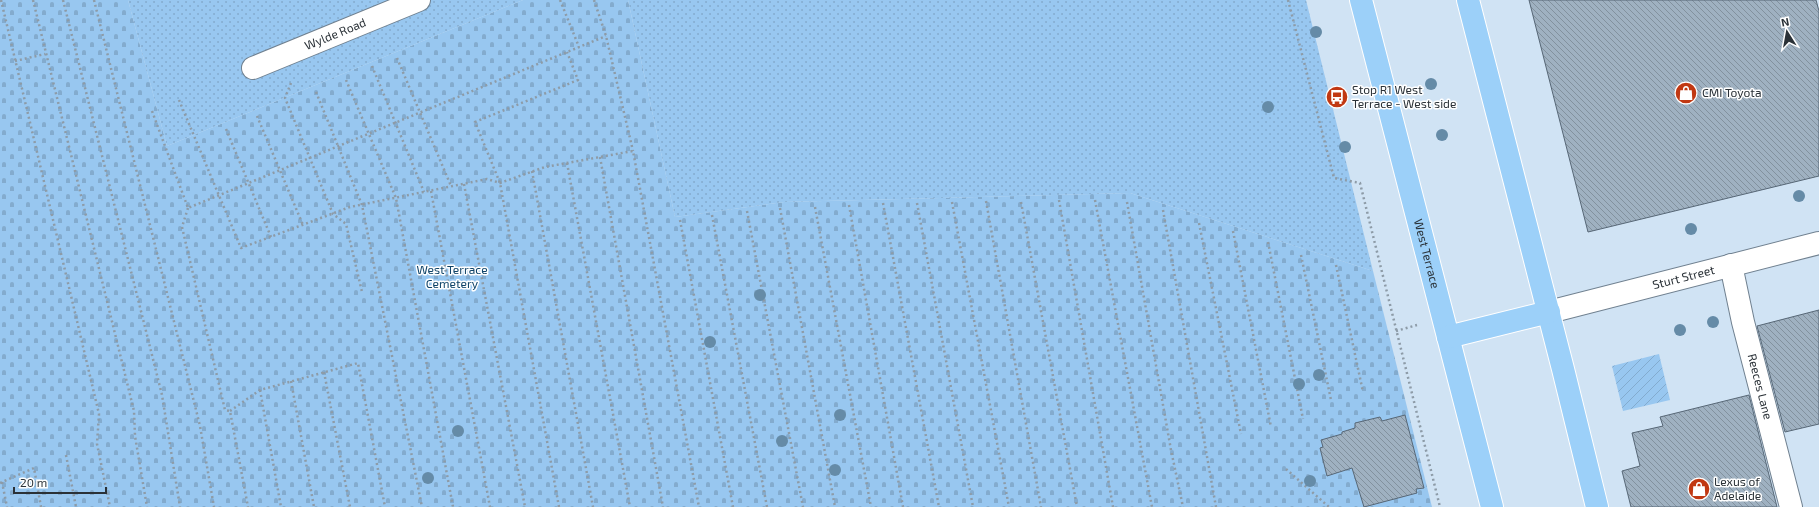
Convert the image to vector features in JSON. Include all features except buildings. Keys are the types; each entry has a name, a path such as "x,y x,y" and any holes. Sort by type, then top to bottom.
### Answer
{"main road":[{"name":"West Terrace","path":"1361,0 1492,507"},
{"path":"1468,0 1549,312 1597,507"},
{"path":"1448,337 1549,312"}],"street":[{"name":"Wylde Road","path":"253,68 419,0"},
{"name":"Sturt Street","path":"1549,312 1819,243"},
{"name":"Reeces Lane","path":"1731,265 1743,322 1791,507"}],"path":[{"path":"1,0 99,414 97,444 110,507"},
{"path":"33,0 134,411 135,436 147,507"},
{"path":"63,0 162,395 180,507"},
{"path":"94,0 200,426 214,507"},
{"path":"560,0 579,47"},
{"path":"594,0 606,36 633,151 699,507"},
{"path":"1288,0 1334,178 1360,183 1440,507"},
{"path":"188,208 606,36"},
{"path":"559,507 500,183 475,122 578,80 567,52"},
{"path":"290,53 294,75 285,98 333,214 346,224 362,292"},
{"path":"16,61 46,54"},
{"path":"397,58 451,186"},
{"path":"372,66 424,192"},
{"path":"346,80 396,198 454,507"},
{"path":"316,92 362,205 422,507"},
{"path":"179,100 241,248 333,214 362,205 487,179 500,183 545,167 633,151"},
{"path":"152,111 188,208 182,227 225,410 230,411"},
{"path":"257,116 303,225"},
{"path":"226,129 271,237"},
{"path":"600,157 663,507"},
{"path":"567,163 630,507"},
{"path":"532,171 593,507"},
{"path":"464,184 525,507"},
{"path":"431,191 490,507"},
{"path":"1059,200 1113,507"},
{"path":"1095,200 1152,507"},
{"path":"986,201 1041,507"},
{"path":"952,202 1009,507"},
{"path":"1020,202 1077,507"},
{"path":"1127,202 1171,450 1183,507"},
{"path":"883,203 939,507"},
{"path":"917,203 973,507"},
{"path":"849,205 903,507"},
{"path":"816,207 871,507"},
{"path":"780,208 835,507"},
{"path":"1163,210 1216,507"},
{"path":"747,211 803,507"},
{"path":"712,215 767,507"},
{"path":"680,220 733,507"},
{"path":"1199,223 1241,434"},
{"path":"1233,231 1271,427"},
{"path":"1268,242 1303,419"},
{"path":"1301,255 1331,400"},
{"path":"1336,265 1363,392"},
{"path":"230,411 260,390 358,363 385,507"},
{"path":"324,372 350,507"},
{"path":"291,381 314,507"},
{"path":"260,390 281,507"},
{"path":"230,411 248,507"},
{"path":"66,455 76,507"},
{"path":"7,507 1,483 34,468 41,507"},
{"path":"1286,469 1329,507"}],"green space":[{"name":"West Terrace Cemetery","path":"0,0 128,0 167,146 523,0 628,0 675,217 784,202 1130,193 1373,271 1432,507 0,507"},
{"path":"128,0 523,0 167,146"},
{"path":"628,0 1306,0 1373,271 1130,193 784,202 675,217"},
{"path":"1659,354 1670,400 1623,411 1612,366"}],"place":[{"name":"CMI Toyota","path":"1686,93"},
{"name":"Stop R1 West Terrace - West side","path":"1337,97"},
{"name":"Lexus of Adelaide","path":"1699,489"}]}
